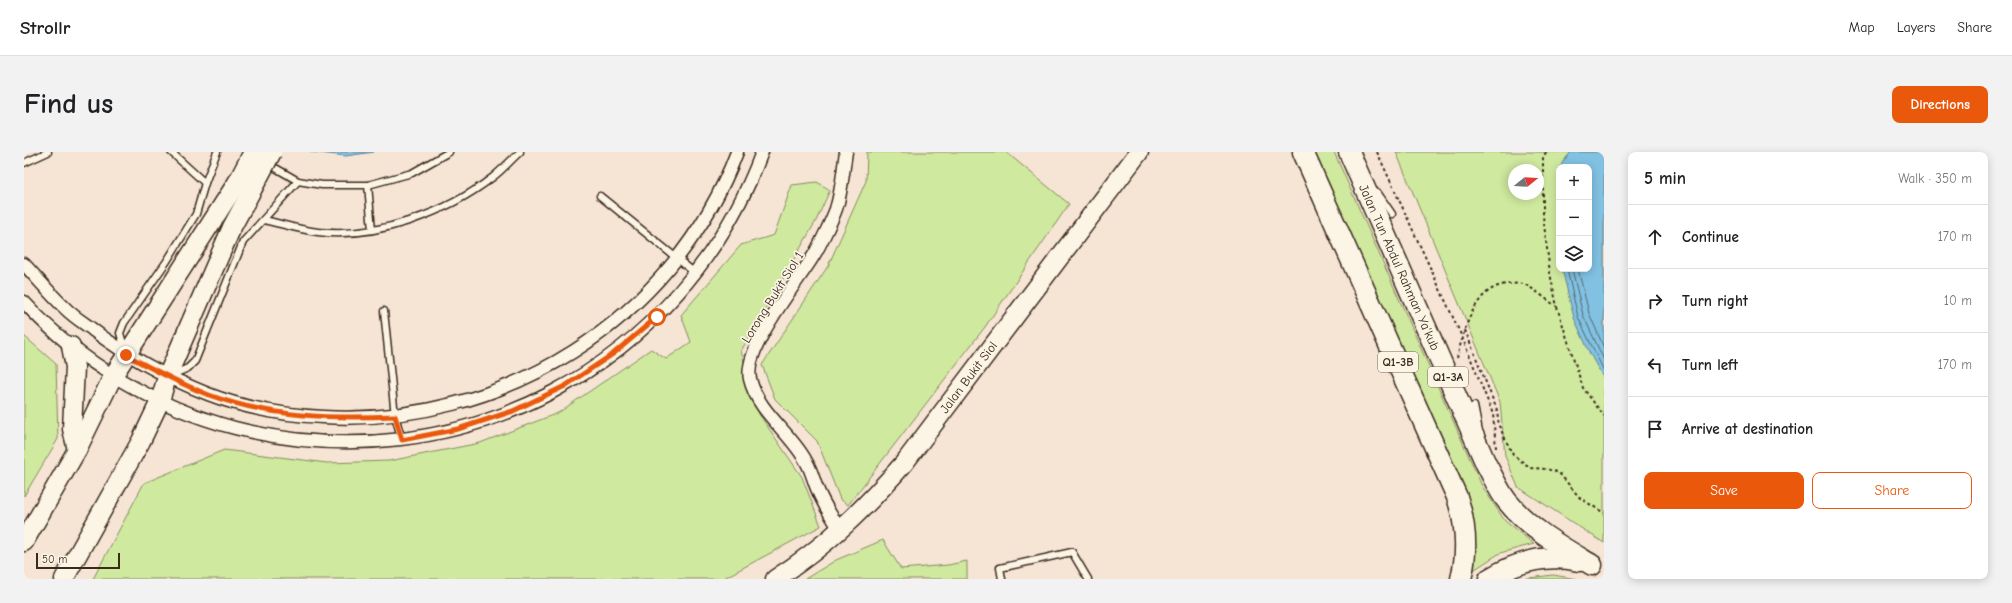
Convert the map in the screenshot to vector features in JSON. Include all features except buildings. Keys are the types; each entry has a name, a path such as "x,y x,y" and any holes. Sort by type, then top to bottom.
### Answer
{"main road":[{"name":"Q1-3B","path":"1303,152 1457,497 1465,531 1465,556 1462,579"},
{"name":"Jalan Tun Abdul Rahman Ya'kub","path":"1355,159 1492,459 1506,500 1518,514 1546,537 1598,568"},
{"path":"1489,579 1509,568 1540,558 1561,558 1598,568"}],"street":[{"path":"64,579 137,448 160,401 167,377 236,239 246,184 254,152"},
{"path":"24,542 77,450 113,376 203,218 246,184 272,152"},
{"path":"24,264 66,309 126,355 167,377 209,395 262,409 301,416 348,418 395,416 442,408 487,395 531,376 565,357 610,326 645,294 677,258 706,216 730,171 737,152"},
{"path":"24,302 71,346 113,376 160,401 215,423 261,434 315,442 354,443 402,440 458,429 513,411 565,386 613,354 657,317 696,274 726,229 751,181 762,152"},
{"name":"Lorong Bukit Siol 1","path":"841,530 829,512 816,487 807,463 794,441 760,402 750,378 749,368 757,344 771,319 815,254 836,208 846,152"},
{"name":"Jalan Bukit Siol","path":"775,579 805,560 841,530 874,497 905,462 1139,152"},
{"path":"71,346 75,368 72,429 77,450"}],"lane":[{"path":"24,163 48,152"},
{"path":"171,152 205,183"},
{"path":"203,218 205,183 217,152"},
{"path":"247,152 298,181 322,185 368,185 412,173 449,152"},
{"path":"264,220 318,232 352,232 372,230 406,222 458,200 493,177 520,152"},
{"path":"236,239 264,220 298,181"},
{"path":"368,185 372,230"},
{"path":"1373,186 1392,214"},
{"path":"600,196 696,274"},
{"path":"384,311 395,416 402,440"},
{"path":"1474,406 1492,459"},
{"path":"1002,579 1000,568 1072,552 1088,579"}],"path":[{"path":"1377,152 1462,336 1494,414 1492,459"},
{"path":"1546,152 1543,158 1543,216 1550,273 1557,307 1583,388 1604,416"},
{"path":"1456,362 1462,336 1472,313 1483,296 1500,284 1523,284 1557,307"},
{"path":"1465,330 1497,410 1499,426 1513,455 1531,468 1547,469 1559,473 1580,498 1604,513"}],"green space":[{"path":"867,152 1006,152 1069,204 985,327 848,505 840,499 817,441 775,399 762,365 828,266 866,181"},
{"path":"1314,152 1334,152 1482,486 1505,521 1534,544 1500,553 1472,571 1446,450"},
{"path":"1396,152 1604,152 1604,543 1518,487 1505,456 1500,402"},
{"path":"817,182 830,190 816,221 741,351 759,414 802,477 821,526 722,579 93,579 144,483 224,450 327,463 389,461 480,443 558,413 651,349 666,359 691,342 681,315 741,245 774,235 792,185"},
{"path":"24,336 56,364 58,439 24,496"},
{"path":"883,540 901,569 948,565 967,561 967,579 805,579 836,560"},
{"path":"1553,575 1577,579 1521,579"}],"water":[{"path":"310,152 374,152 346,156"},
{"path":"1571,152 1604,152 1604,379 1590,354 1574,318 1563,272 1592,272 1592,164 1562,163"}],"route":[{"path":"126,355 167,377 209,395 254,408 301,416 348,418 395,416 402,440 458,429 513,411 565,386 613,354 657,317"}]}
